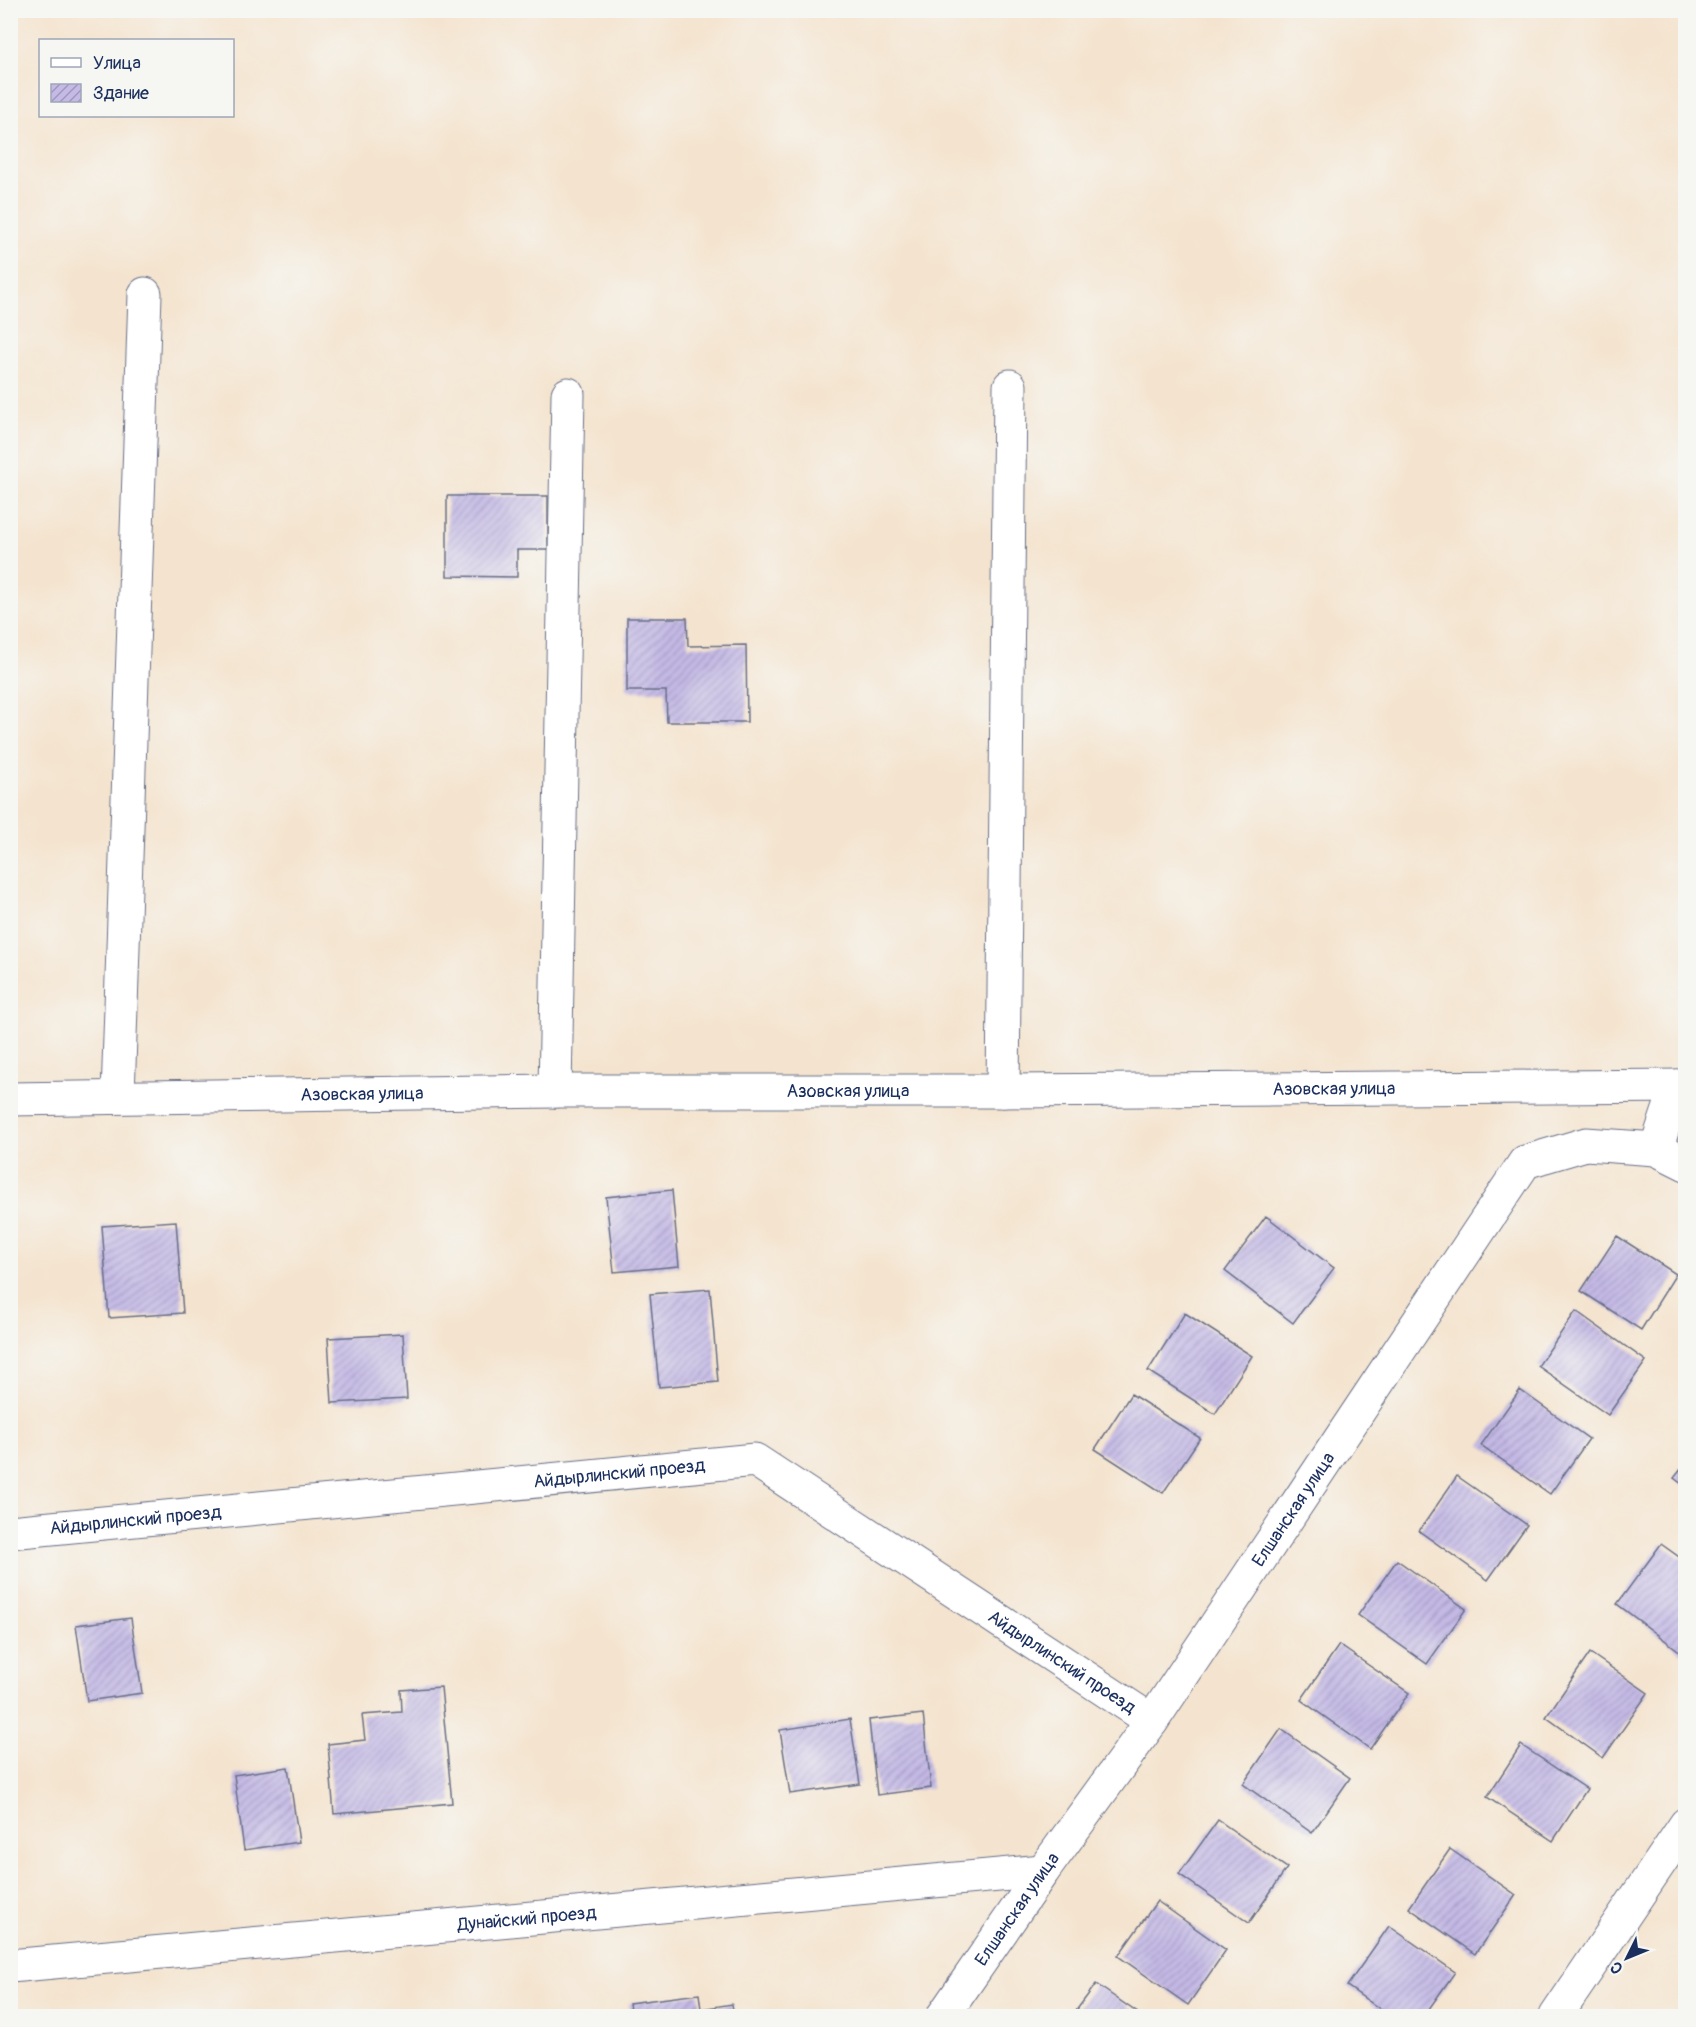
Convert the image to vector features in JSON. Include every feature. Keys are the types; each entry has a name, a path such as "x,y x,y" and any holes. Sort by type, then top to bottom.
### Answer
{"street":[{"path":"118,1096 145,294"},
{"path":"1003,1091 1010,386"},
{"path":"555,1091 568,394"},
{"path":"1681,1086 1656,1149 1686,1164"},
{"name":"Азовская улица","path":"10,1099 555,1091 1003,1091 1681,1086"},
{"name":"Елшанская улица","path":"943,2016 1042,1871 1152,1720 1525,1162 1586,1144 1656,1149"},
{"name":"Айдырлинский проезд","path":"10,1532 755,1460 1152,1720"},
{"path":"1556,2016 1686,1824"},
{"name":"Дунайский проезд","path":"10,1966 1042,1871"}],"building":[{"path":"447,496 548,496 548,550 517,550 517,577 447,576"},
{"path":"627,618 687,618 688,646 746,645 747,722 667,722 666,691 627,691"},
{"path":"672,1190 679,1266 614,1272 606,1197"},
{"path":"1266,1216 1334,1268 1293,1323 1225,1271"},
{"path":"176,1221 183,1313 109,1318 102,1226"},
{"path":"1617,1236 1676,1274 1641,1330 1581,1291"},
{"path":"710,1289 718,1382 659,1387 650,1294"},
{"path":"1576,1311 1646,1361 1608,1415 1538,1366"},
{"path":"1185,1313 1252,1356 1215,1414 1148,1371"},
{"path":"403,1334 407,1399 332,1403 328,1338"},
{"path":"1520,1390 1589,1439 1550,1494 1481,1445"},
{"path":"1131,1394 1200,1438 1163,1493 1095,1449"},
{"path":"1686,1463 1686,1487 1674,1478"},
{"path":"1457,1476 1527,1525 1488,1580 1419,1531"},
{"path":"1661,1544 1686,1562 1686,1648 1682,1653 1617,1604"},
{"path":"1397,1560 1466,1609 1427,1664 1358,1615"},
{"path":"131,1618 142,1693 87,1701 76,1625"},
{"path":"1339,1645 1409,1693 1370,1749 1301,1700"},
{"path":"1590,1653 1648,1693 1603,1758 1546,1717"},
{"path":"441,1687 452,1803 334,1814 328,1744 365,1740 362,1715 402,1712 401,1690"},
{"path":"923,1714 931,1788 877,1795 869,1720"},
{"path":"850,1719 860,1784 790,1794 780,1730"},
{"path":"1281,1729 1350,1778 1312,1833 1243,1784"},
{"path":"1521,1745 1587,1789 1553,1841 1487,1797"},
{"path":"288,1767 299,1842 244,1850 234,1775"},
{"path":"1218,1820 1287,1868 1249,1923 1179,1874"},
{"path":"1450,1849 1516,1895 1475,1954 1409,1908"},
{"path":"1157,1901 1226,1950 1188,2005 1118,1956"},
{"path":"1389,1926 1455,1972 1424,2016 1390,2016 1347,1986"},
{"path":"1096,1984 1142,2016 1072,2016"},
{"path":"699,1994 701,2009 732,2004 734,2016 631,2016 629,2003"}]}
